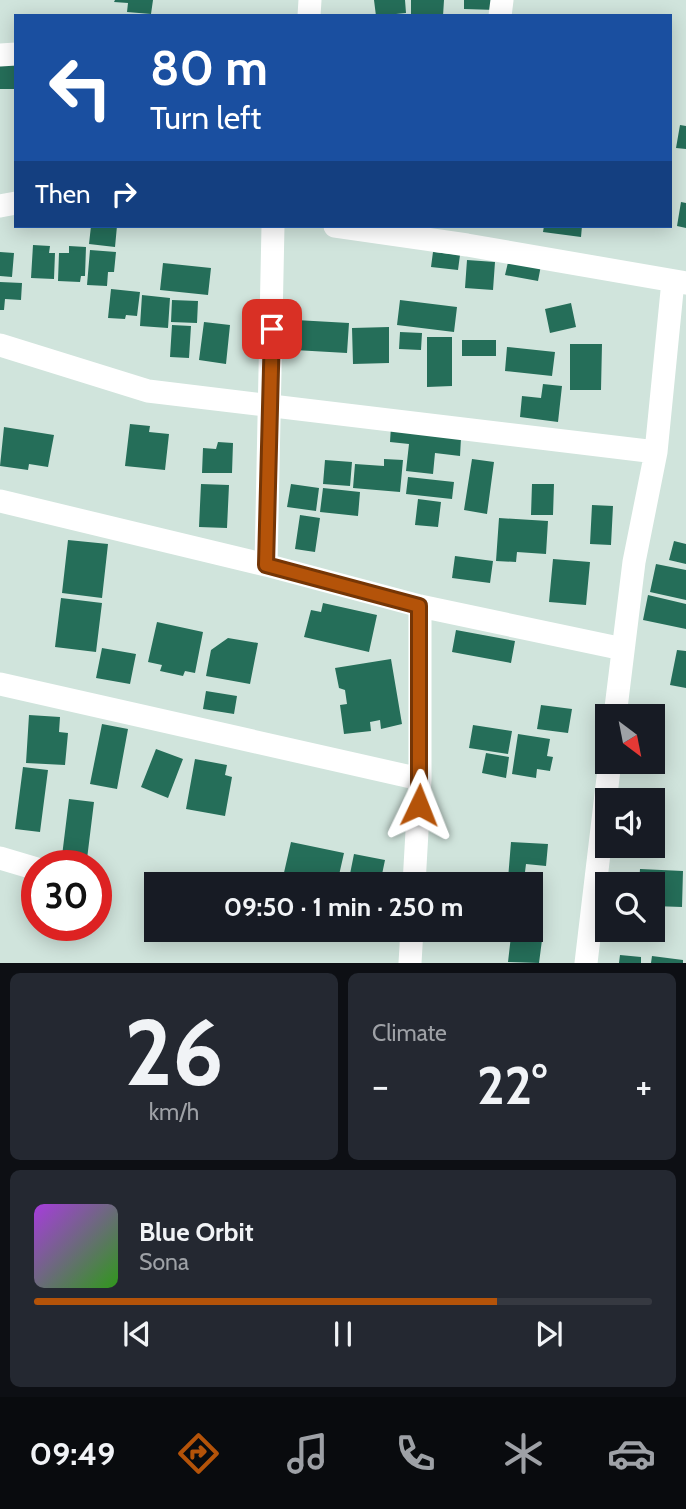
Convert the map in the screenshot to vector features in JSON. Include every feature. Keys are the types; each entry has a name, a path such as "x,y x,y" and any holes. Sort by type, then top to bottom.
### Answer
{"street":[{"path":"266,565 273,228"},
{"path":"365,228 468,235 679,282 656,452 634,562 616,704"},
{"path":"0,345 149,391 656,452"},
{"path":"0,501 266,565 419,606 623,649"},
{"path":"415,872 420,779 419,606"},
{"path":"0,684 420,779"},
{"path":"586,963 608,774"},
{"path":"0,858 21,864"},
{"path":"410,963 411,942"}],"building":[{"path":"153,0 151,14 127,12 128,3 114,2"},
{"path":"374,0 405,0 406,13 376,14"},
{"path":"411,0 444,0 443,14 411,14"},
{"path":"464,0 496,0 496,10 464,9"},
{"path":"0,64 14,64 14,89 0,89"},
{"path":"680,125 686,126 686,149 676,148"},
{"path":"681,202 686,203 686,228 677,226"},
{"path":"91,228 117,228 115,247 89,244"},
{"path":"544,228 582,228 581,237 543,232"},
{"path":"33,245 50,246 49,253 55,253 54,279 31,278"},
{"path":"69,246 86,247 85,276 81,276 80,282 58,281 59,253 69,253"},
{"path":"90,250 116,252 114,272 108,272 107,286 87,285"},
{"path":"0,252 14,253 12,277 0,276"},
{"path":"433,252 460,255 458,270 431,267"},
{"path":"510,254 542,260 538,281 505,275"},
{"path":"467,260 495,262 493,290 465,288"},
{"path":"163,263 211,268 208,295 160,290"},
{"path":"0,282 22,283 21,300 5,299 4,310 0,310"},
{"path":"111,289 140,292 137,316 126,315 125,319 108,318"},
{"path":"142,295 170,298 168,328 140,326"},
{"path":"172,300 198,301 197,323 171,322"},
{"path":"400,300 457,307 454,332 397,325"},
{"path":"571,303 576,327 550,333 545,309"},
{"path":"278,319 349,323 347,353 277,349"},
{"path":"204,322 230,325 226,364 199,360"},
{"path":"172,325 191,326 189,358 170,357"},
{"path":"389,327 389,363 353,364 352,328"},
{"path":"400,332 422,333 421,350 399,349"},
{"path":"427,337 452,337 452,386 427,387"},
{"path":"462,340 496,340 496,356 462,356"},
{"path":"570,344 602,344 601,390 570,390"},
{"path":"507,347 555,352 552,376 505,371"},
{"path":"543,384 562,386 558,422 520,417 522,396 541,398"},
{"path":"130,424 150,426 149,432 169,434 165,470 125,466"},
{"path":"391,426 461,438 460,456 435,453 433,474 406,471 409,444 390,442"},
{"path":"4,427 54,435 48,467 29,464 28,470 0,466"},
{"path":"218,442 233,443 232,473 202,473 203,448 216,449"},
{"path":"384,459 403,460 400,492 353,488 355,464 384,466"},
{"path":"472,459 494,462 487,514 464,510"},
{"path":"325,460 352,462 350,486 323,484"},
{"path":"408,477 454,482 452,499 406,494"},
{"path":"201,484 229,485 227,528 199,527"},
{"path":"291,484 319,488 316,511 287,507"},
{"path":"532,484 554,484 553,515 531,515"},
{"path":"323,488 360,492 358,516 320,512"},
{"path":"418,499 441,502 438,527 415,525"},
{"path":"592,505 613,506 611,545 590,544"},
{"path":"300,515 320,518 315,552 295,549"},
{"path":"499,518 548,521 546,554 517,552 516,562 496,561"},
{"path":"68,540 108,544 102,598 62,593"},
{"path":"674,541 686,544 686,564 669,560"},
{"path":"455,556 493,561 490,583 452,578"},
{"path":"553,559 590,562 586,605 549,602"},
{"path":"656,564 686,570 686,600 650,592"},
{"path":"648,595 686,604 686,629 643,620"},
{"path":"61,598 102,603 96,652 55,647"},
{"path":"323,603 377,615 369,652 304,637 311,610 321,612"},
{"path":"157,622 203,632 195,673 185,671 183,676 160,671 162,665 148,662"},
{"path":"456,630 515,641 511,663 452,652"},
{"path":"228,638 258,643 250,684 206,676 211,650"},
{"path":"102,648 136,654 130,684 96,678"},
{"path":"677,650 686,651 686,688 670,685"},
{"path":"391,659 402,724 381,729 380,720 370,722 371,731 344,734 340,705 347,704 345,690 339,688 335,668"},
{"path":"206,691 237,696 234,714 203,709"},
{"path":"541,705 572,709 568,733 537,729"},
{"path":"29,715 60,717 59,732 68,733 65,765 26,763"},
{"path":"102,724 128,729 117,789 90,784"},
{"path":"473,725 512,731 508,754 469,748"},
{"path":"518,734 550,739 547,756 553,757 550,771 537,769 536,778 512,774"},
{"path":"156,749 183,759 168,798 141,787"},
{"path":"486,753 509,757 506,778 482,773"},
{"path":"195,759 227,765 225,775 232,777 225,816 186,809"},
{"path":"23,767 48,770 40,832 15,829"},
{"path":"69,799 94,802 88,850 63,850"},
{"path":"291,842 344,853 340,872 284,872"},
{"path":"511,842 548,844 546,866 526,864 525,872 509,872"},
{"path":"354,854 385,860 382,872 350,872"},
{"path":"640,869 683,871 682,907 665,906 665,872 640,872"},
{"path":"510,942 542,942 539,963 508,962"},
{"path":"620,955 641,957 641,963 619,963"},
{"path":"652,956 683,960 683,963 651,963"}],"route":[{"path":"272,329 266,565 419,606 419,805"}]}
